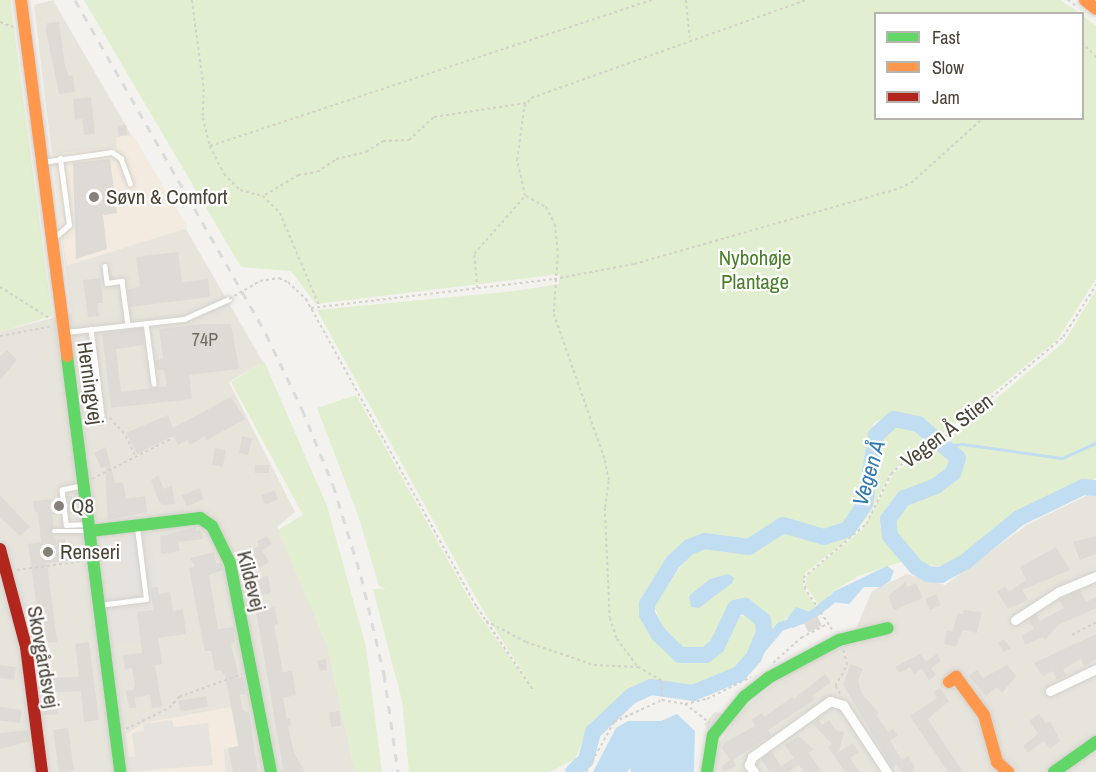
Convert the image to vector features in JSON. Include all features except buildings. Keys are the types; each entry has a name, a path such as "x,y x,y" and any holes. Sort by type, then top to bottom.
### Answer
{"street":[{"name":"Herningvej","path":"21,0 120,772"},
{"path":"1085,0 1096,9"},
{"name":"Kildevej","path":"89,527 137,527 200,518 212,526 231,563 271,772"},
{"name":"Skovgårdsvej","path":"0,551 26,647 42,772"},
{"path":"1015,620 1058,592 1096,576"},
{"path":"707,772 706,762 716,730 736,704 768,678 839,640 888,628"},
{"path":"1050,691 1096,669"},
{"path":"949,682 956,677 984,715 997,762 1008,772"},
{"path":"754,772 749,765 752,757 830,702 843,705 884,771"},
{"path":"1054,772 1096,742"}],"lane":[{"path":"42,162 112,152 121,158 129,183"},
{"path":"52,239 69,225 60,159"},
{"path":"105,266 107,283 122,281 128,325"},
{"path":"63,329 91,329 184,319 229,299"},
{"path":"146,323 154,383"},
{"path":"91,329 102,415"},
{"path":"83,484 62,490 66,525 89,527"},
{"path":"54,531 89,527"},
{"path":"99,605 147,599 137,527"}],"path":[{"path":"192,0 204,89 203,118 210,146 224,174 240,190 263,196 280,213 320,307"},
{"path":"210,146 652,0"},
{"path":"686,0 690,39"},
{"path":"263,196 298,176 317,172 336,159 366,153 383,141 410,140 434,117 451,112 505,109 690,39 806,0"},
{"path":"1084,43 1096,57"},
{"path":"527,102 517,160 525,196 546,207 555,224 558,255 554,279 554,314 559,337 606,460 610,618 617,639 638,667 662,683 662,700"},
{"path":"311,308 554,279 634,264 894,190 911,183 981,120"},
{"path":"477,288 474,254 525,196"},
{"path":"229,299 260,281 279,278 288,282 311,308 485,621 533,690"},
{"name":"Vegen Å Stien","path":"839,640 805,589 803,578 866,524 891,474 908,458 936,444 1063,337 1096,285"},
{"path":"0,287 63,329"},
{"path":"0,336 63,329"},
{"path":"108,417 126,436 136,457"},
{"path":"83,484 171,439"},
{"path":"6,572 93,559"},
{"path":"485,621 526,642 594,665 638,667"},
{"path":"1072,635 1096,622"},
{"path":"770,665 801,638 828,623"},
{"path":"838,704 840,693 836,686 847,665 839,640"},
{"path":"115,732 169,708 179,697 251,671"},
{"path":"586,772 614,722 662,700 685,704 708,699 752,676"},
{"path":"685,704 716,730"}],"shaded area":[{"path":"53,0 263,362 229,382 295,512 277,527 327,645 355,772 0,772 0,332 71,313 34,5"},
{"path":"133,135 188,228 66,266 52,154 117,147 116,137"},
{"path":"1087,495 1096,495 1096,772 714,772 716,749 738,714 786,674 852,638 872,591 907,574 945,585 1027,525"},
{"path":"151,534 158,586 150,588 153,609 136,611 140,641 117,644 103,540"},
{"path":"231,707 238,746 224,749 225,772 131,772 126,734 144,723"},
{"path":"715,712 723,714 710,734 704,724"},
{"path":"172,720 174,727 208,723 213,765 130,772 128,757 135,756 132,733 144,731 143,724"}],"green space":[{"path":"0,0 10,0 52,316 0,332"},
{"name":"Nybohøje Plantage","path":"84,0 1060,0 1078,12 874,12 874,120 1084,120 1084,17 1096,26 1096,279 1057,340 942,434 914,415 894,414 873,423 860,502 850,521 840,528 817,530 783,521 746,543 714,536 699,537 672,556 646,593 642,614 665,650 680,659 701,661 716,655 737,616 755,617 759,628 752,650 735,670 695,688 653,680 642,682 590,723 575,759 550,772 409,772 402,701 373,589 386,589 379,586 358,515 317,408 356,395 475,609 534,691 480,605 317,310 514,291 559,284 560,274 316,304 291,271 241,267"},
{"path":"1096,290 1096,478 1016,517 959,561 944,567 922,564 890,528 901,505 941,487 961,468 964,455 949,438 1064,342"},
{"path":"264,361 327,506 366,647 382,772 355,772 327,645 278,530 303,515 231,382"},
{"path":"901,423 934,443 907,457 890,475 867,518 848,539 805,573 803,587 818,610 786,618 766,639 766,613 744,600 725,610 720,633 705,651 688,654 667,636 654,606 689,554 701,549 723,548 745,554 790,530 825,542 848,536 865,515 874,476 876,446 884,433"},
{"path":"939,444 951,454 953,464 926,486 901,493 891,503 880,526 904,561 858,576 833,592 820,607 805,585 807,575 862,530 894,473"}],"water":[{"path":"887,566 894,571 890,581 881,587 864,587 849,604 831,602 823,608 833,592"},
{"path":"728,574 734,578 732,583 699,608 691,607 689,596 710,579"},
{"path":"796,607 810,612 810,620 793,628 785,622"},
{"path":"677,714 695,731 694,772 631,772 630,768 627,772 593,772 616,728 628,721 661,721"}],"waterway":[{"name":"Vegen Å","path":"573,772 586,760 593,732 631,696 651,687 693,693 739,674 754,657 764,632 763,620 745,606 735,608 717,646 706,655 680,655 659,635 647,614 647,604 673,562 689,547 705,541 749,547 783,525 824,537 848,529 865,504 876,435 894,419 918,424 958,458 953,473 936,486 904,498 888,519 890,536 916,567 928,574 941,575 966,561 1019,518 1083,487 1096,488"},
{"path":"947,446 962,444 1062,458 1096,443"},
{"path":"754,657 780,626 810,616 830,600"}],"railway":[{"path":"75,0 266,334 302,409 333,485 361,576 384,674 398,772"}],"traffic: fast":[{"path":"67,356 120,772"},
{"path":"90,531 200,518 212,526 230,563 271,772"},
{"path":"707,772 713,735 744,697 768,678 839,640 888,628"},
{"path":"1054,772 1096,742"}],"traffic: slow":[{"path":"21,0 67,356"},
{"path":"1085,0 1096,9"},
{"path":"949,682 956,677 984,715 997,762 1008,772"}],"traffic: jam":[{"path":"0,549 26,647 42,772"}],"place":[{"name":"Søvn & Comfort","path":"94,197"},
{"name":"Q8","path":"59,506"},
{"name":"Renseri","path":"48,552"}]}
